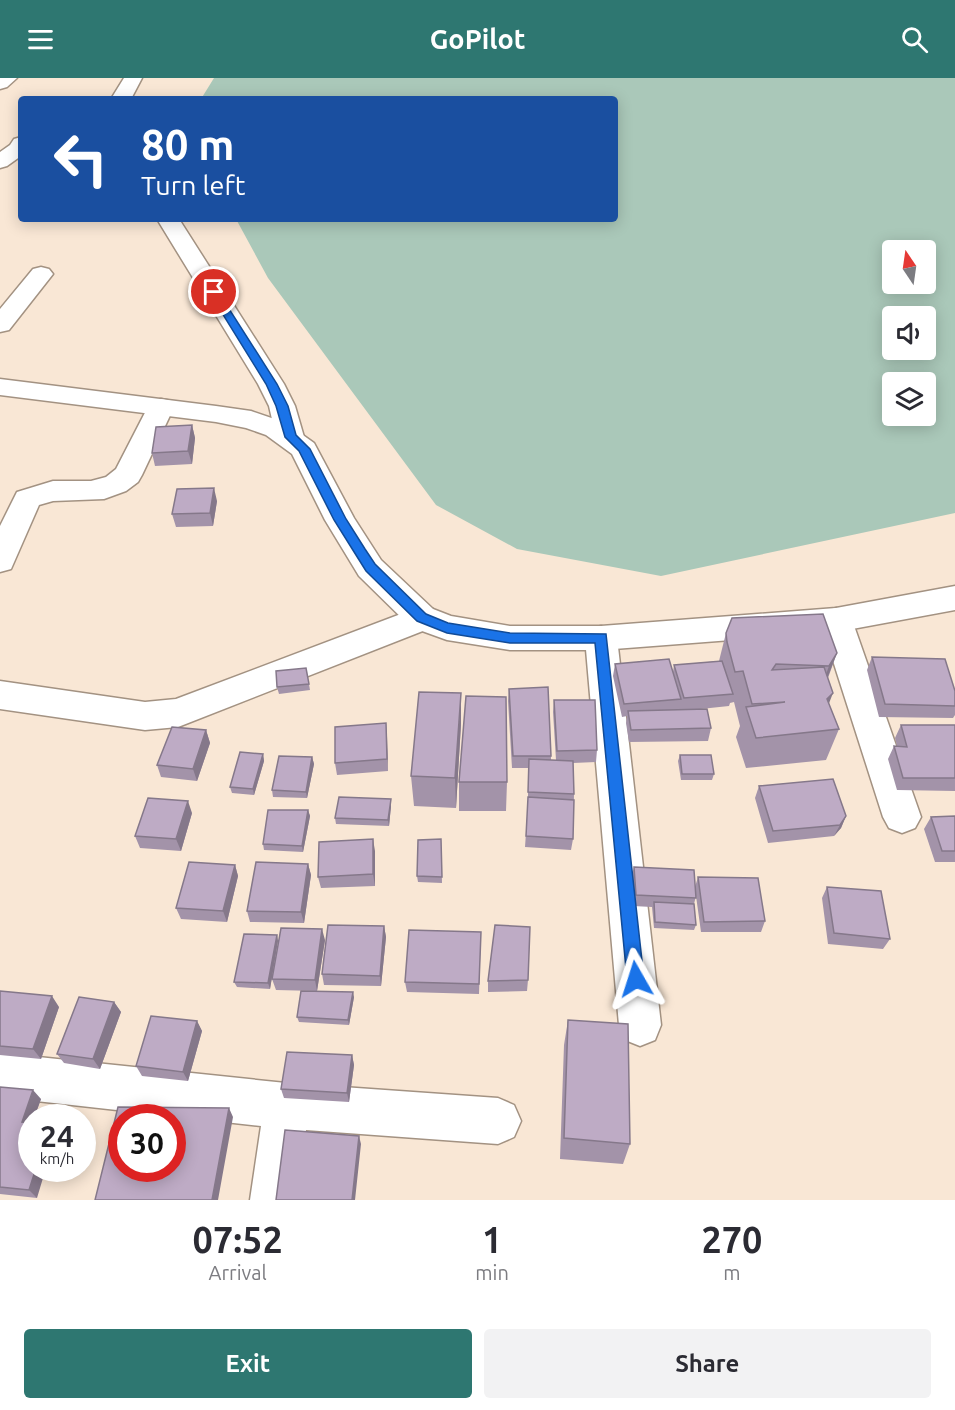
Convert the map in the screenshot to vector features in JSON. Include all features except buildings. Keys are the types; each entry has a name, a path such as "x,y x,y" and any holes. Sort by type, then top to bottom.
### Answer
{"street":[{"path":"0,83 8,78"},
{"path":"123,96 133,78"},
{"path":"0,162 18,149"},
{"path":"170,222 271,384 282,406 290,437"},
{"path":"0,325 41,274"},
{"path":"0,387 251,420 290,437 304,449 340,520 370,568 422,618 447,628 510,638 601,638 836,620 954,601"},
{"path":"0,561 27,499 44,492 92,492 106,490 119,484 128,475 161,407"},
{"path":"0,695 145,716 178,712 422,618"},
{"path":"836,620 902,817"},
{"path":"601,638 640,1025"},
{"path":"0,1075 286,1106 498,1121"},
{"path":"274,1200 286,1106"}],"green space":[{"path":"214,78 955,78 955,513 661,576 517,549 436,505 268,278 238,222 618,222 618,96 203,96"}],"route":[{"path":"214,292 271,384 282,406 290,437 304,449 340,520 370,568 422,618 447,628 510,638 601,638 636,979"}]}
